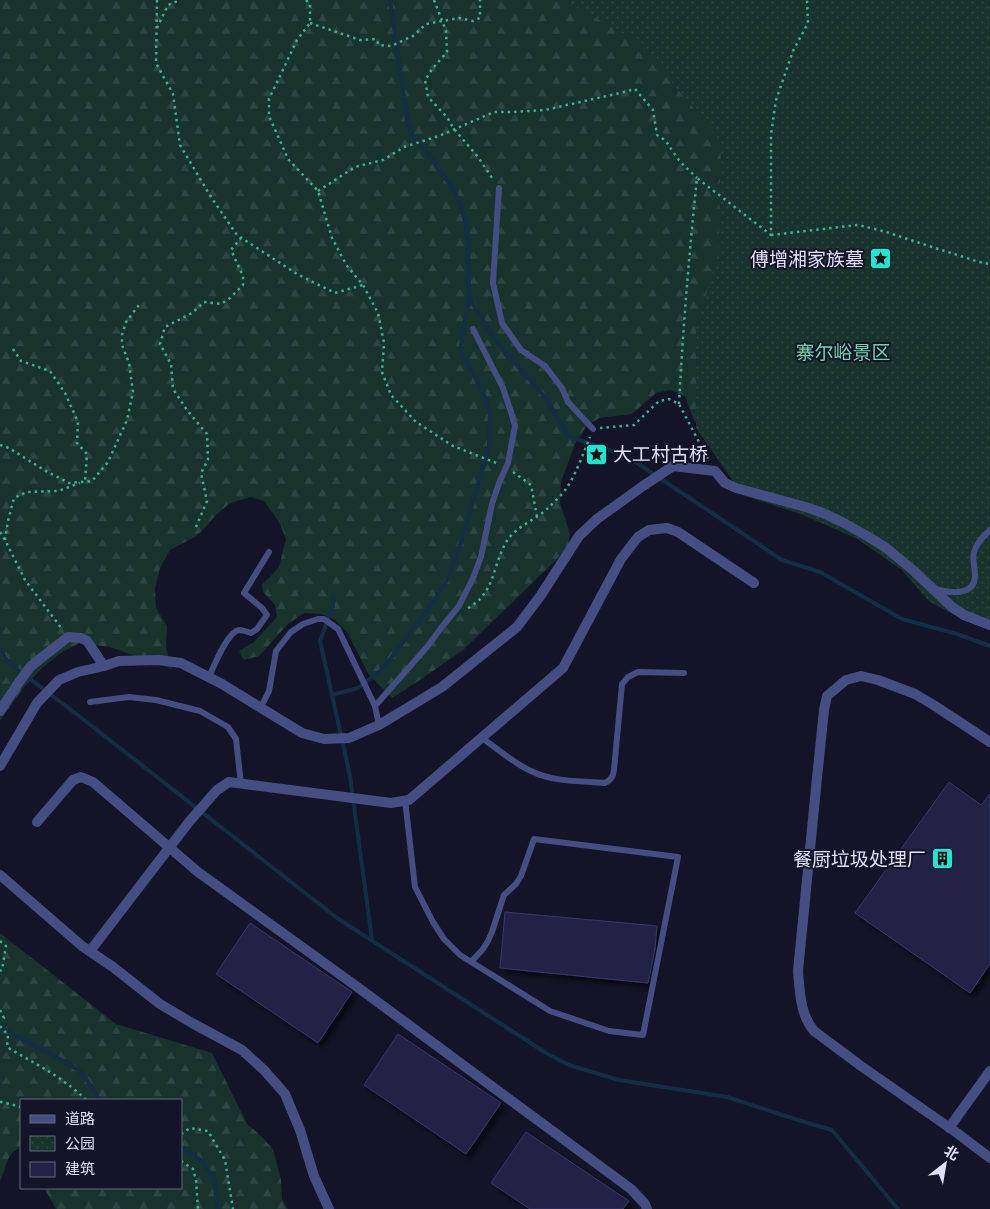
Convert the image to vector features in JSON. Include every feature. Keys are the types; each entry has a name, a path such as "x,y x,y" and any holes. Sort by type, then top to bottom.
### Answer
{"street":[{"path":"0,766 40,701 59,680 78,672 119,661 159,660 181,663 261,707 302,733 324,738 347,738 379,725 442,686 517,627 541,595 580,536 597,520 673,466 715,471 725,483 736,488 806,507 842,522 885,547 952,607 964,615 990,625"},
{"path":"90,951 189,822 217,790 229,782 391,803 409,800 563,668 621,559 638,537 649,530 667,528 678,532 754,582"},
{"path":"0,711 31,666 68,637 81,638 87,641 104,666"},
{"path":"990,742 915,694 878,680 861,676 846,680 827,696 824,710 798,971 804,1014 808,1024 814,1031 990,1158"},
{"path":"37,822 73,780 81,777 93,782 198,872 356,986 630,1189 645,1204 646,1209"},
{"path":"0,875 82,946 160,1004 242,1050 264,1070 285,1094 300,1130 314,1176 329,1209"},
{"path":"949,1128 990,1072"}],"lane":[{"path":"499,188 493,283 502,322 521,350 545,366 562,388 568,402 592,432"},
{"path":"375,706 427,647 462,599 478,564 485,541 492,504 508,463 515,426 503,388 473,329"},
{"path":"931,588 948,592 963,592 972,587 975,578 974,552 982,537 990,530"},
{"path":"209,677 227,641 234,633 240,630 251,633 257,629 267,615 262,608 244,593 269,552"},
{"path":"261,707 269,691 276,651 291,632 303,624 324,619 338,629 375,706 379,725"},
{"path":"482,738 531,771 555,779 605,783 613,776 622,684 628,677 638,672 684,674"},
{"path":"90,702 129,697 156,700 200,711 228,727 236,740 241,784"},
{"path":"404,800 415,887 444,939 470,962 550,1011 609,1031 643,1035 678,857 534,839 521,876 516,884 504,895 488,941 470,962"}],"path":[{"path":"157,0 156,63 173,94 180,145 237,235 297,274 335,293 363,285"},
{"path":"156,29 168,5 180,0"},
{"path":"306,0 310,5 310,23 297,40 269,99 269,116 288,159 318,191 332,238 346,266 363,285 378,313 384,343 382,372 391,395 416,422 454,446 519,475 531,485 537,517"},
{"path":"434,0 446,31 447,52 425,80 428,97 448,117 454,129 478,157 499,188"},
{"path":"310,23 360,40 376,39 380,45 391,46 413,36 426,24 459,18 472,21 480,18 480,0"},
{"path":"771,235 770,134 776,100 793,51 808,23 807,0"},
{"path":"318,191 355,167 383,160 404,146 426,141 494,112 545,110 635,89 653,110 657,135 665,140 685,166 697,178 771,235 858,225 883,230 990,264"},
{"path":"697,178 689,253 679,404 715,471"},
{"path":"196,527 207,501 201,472 208,460 207,434 173,389 171,364 160,344 164,327 192,314 204,302 221,304 243,285 243,276 231,250 241,238"},
{"path":"0,445 9,448 69,483 92,481 108,462 127,420 132,392 129,363 122,345 122,335 126,322 139,305"},
{"path":"13,349 21,361 50,371 65,393 78,422 77,443 87,454 85,482"},
{"path":"452,613 472,606 482,598 490,584 503,546 509,537 546,510 565,490 592,432 634,425 659,401 669,399 679,404"},
{"path":"5,540 14,498 28,492 58,491 85,482"},
{"path":"0,532 25,580 68,637"},
{"path":"0,941 6,946 2,970 0,970"},
{"path":"0,1010 4,1018 0,1018"},
{"path":"0,1026 8,1034 7,1047 49,1070 85,1099"},
{"path":"0,1102 20,1107"},
{"path":"182,1133 190,1128 208,1131 225,1160 233,1209"},
{"path":"182,1162 193,1169 196,1180 198,1209"}],"green space":[{"path":"0,0 990,0 930,602 901,569 856,538 801,514 743,495 706,442 693,418 685,396 670,390 656,393 632,414 599,418 586,427 575,444 561,482 560,503 570,534 568,545 558,558 463,650 392,698 369,675 347,632 335,620 322,614 304,613 288,624 259,656 244,660 239,651 254,642 277,617 275,605 263,592 262,584 279,567 286,539 279,522 264,501 251,497 230,503 195,537 170,550 160,568 155,589 156,608 167,626 166,648 172,669 110,647 80,643 62,652 43,667 24,687 0,721"},
{"name":"寨尔峪景区","path":"563,0 990,0 990,630 966,621 930,602 901,569 856,538 801,514 743,495 696,428 696,328 718,254 721,142 639,42"},
{"path":"0,933 116,1024 212,1053 247,1124 273,1149 281,1180 282,1199 288,1209 56,1209 45,1189 182,1189 182,1099 20,1099 20,1149 11,1154 0,1181"}],"building":[{"name":"餐厨垃圾处理厂","path":"949,782 981,805 990,794 990,964 970,993 855,913"},
{"path":"505,912 657,926 655,949 648,983 500,968"},
{"path":"250,923 352,992 318,1043 216,974"},
{"path":"398,1034 501,1103 466,1154 364,1085"},
{"path":"526,1132 629,1201 623,1209 530,1209 491,1183"}],"waterway":[{"path":"390,0 407,120 412,135 454,190 462,208 468,236 469,298 498,344 546,398 568,436 634,461 782,560 820,572 902,619 957,634 990,646"},
{"path":"332,695 358,688 383,669 434,601 447,580 461,542 489,447 490,412 482,390 463,356 461,345 469,298"},
{"path":"333,597 333,606 320,641 350,776 372,940"},
{"path":"0,650 14,667 337,918 546,1053 569,1065 619,1080 727,1097 832,1130 898,1209"},
{"path":"0,1027 78,1070 87,1080 98,1099"},
{"path":"182,1148 202,1161 214,1179 218,1209"}],"place":[{"name":"傅增湘家族墓","path":"880,259"},
{"name":"大工村古桥","path":"597,454"},
{"name":"餐厨垃圾处理厂","path":"942,859"}]}
